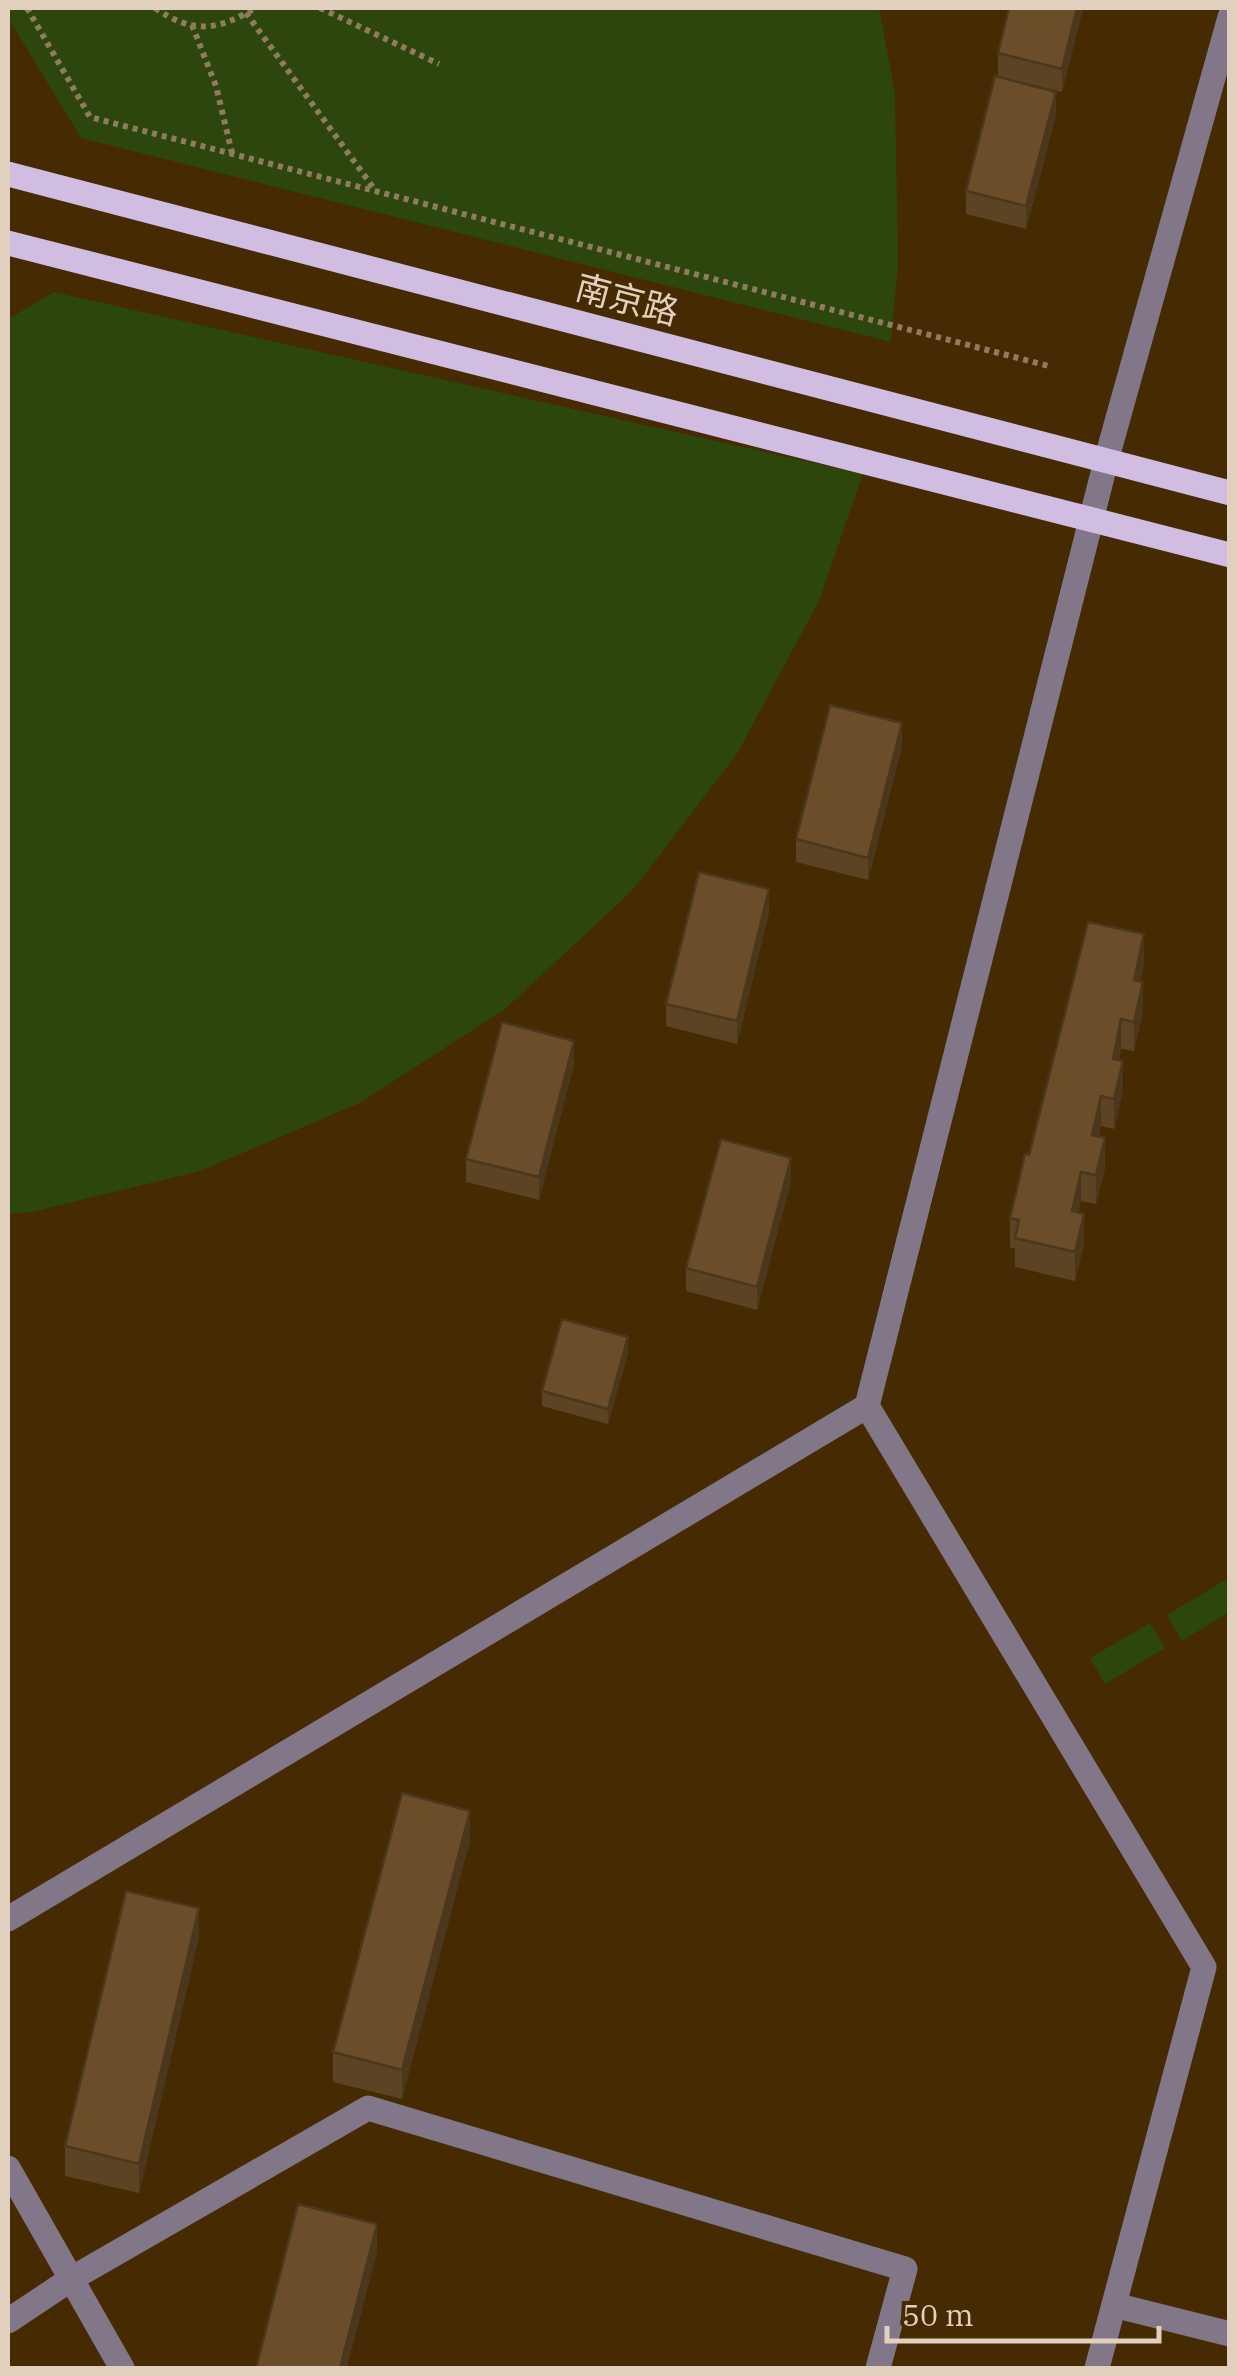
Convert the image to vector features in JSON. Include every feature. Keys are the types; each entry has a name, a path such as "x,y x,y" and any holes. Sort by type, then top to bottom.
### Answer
{"main road":[{"name":"南京路","path":"8,174 1230,492"},
{"path":"8,243 1230,555"}],"street":[{"path":"8,1919 867,1406 1106,461 1230,16"},
{"path":"867,1406 1204,1967 1097,2368"},
{"path":"8,2321 71,2279 368,2108 905,2269 878,2368"},
{"path":"8,2168 122,2368"},
{"path":"1114,2305 1230,2334"}],"path":[{"path":"26,8 90,117 1049,366"},
{"path":"155,8 174,21 202,28 230,23 255,8"},
{"path":"320,8 438,64"},
{"path":"246,13 375,191"},
{"path":"192,25 216,86 232,154"}],"green space":[{"path":"8,8 879,8 895,92 898,265 891,342 81,138 8,18"},
{"path":"54,292 863,474 819,601 737,754 632,891 505,1009 360,1103 200,1171 32,1212 8,1214 8,319"},
{"path":"1227,1579 1229,1612 1182,1641 1167,1615"},
{"path":"1150,1623 1165,1648 1105,1684 1090,1658"}],"building":[{"path":"1009,8 1077,8 1062,69 998,53"},
{"path":"995,76 1056,92 1026,206 966,191"},
{"path":"830,705 902,723 868,858 796,839"},
{"path":"699,872 769,889 737,1021 666,1004"},
{"path":"1088,922 1144,934 1134,980 1143,982 1134,1022 1121,1019 1113,1059 1123,1061 1114,1099 1101,1096 1092,1135 1105,1138 1096,1175 1081,1172 1072,1211 1084,1214 1075,1252 1015,1238 1019,1220 1010,1218"},
{"path":"502,1022 574,1041 539,1177 466,1159"},
{"path":"721,1139 791,1158 757,1287 686,1268"},
{"path":"562,1319 628,1337 608,1409 542,1391"},
{"path":"402,1793 470,1811 402,2070 333,2052"},
{"path":"126,1891 199,1908 139,2164 65,2146"},
{"path":"298,2204 377,2224 340,2368 256,2368"}]}
